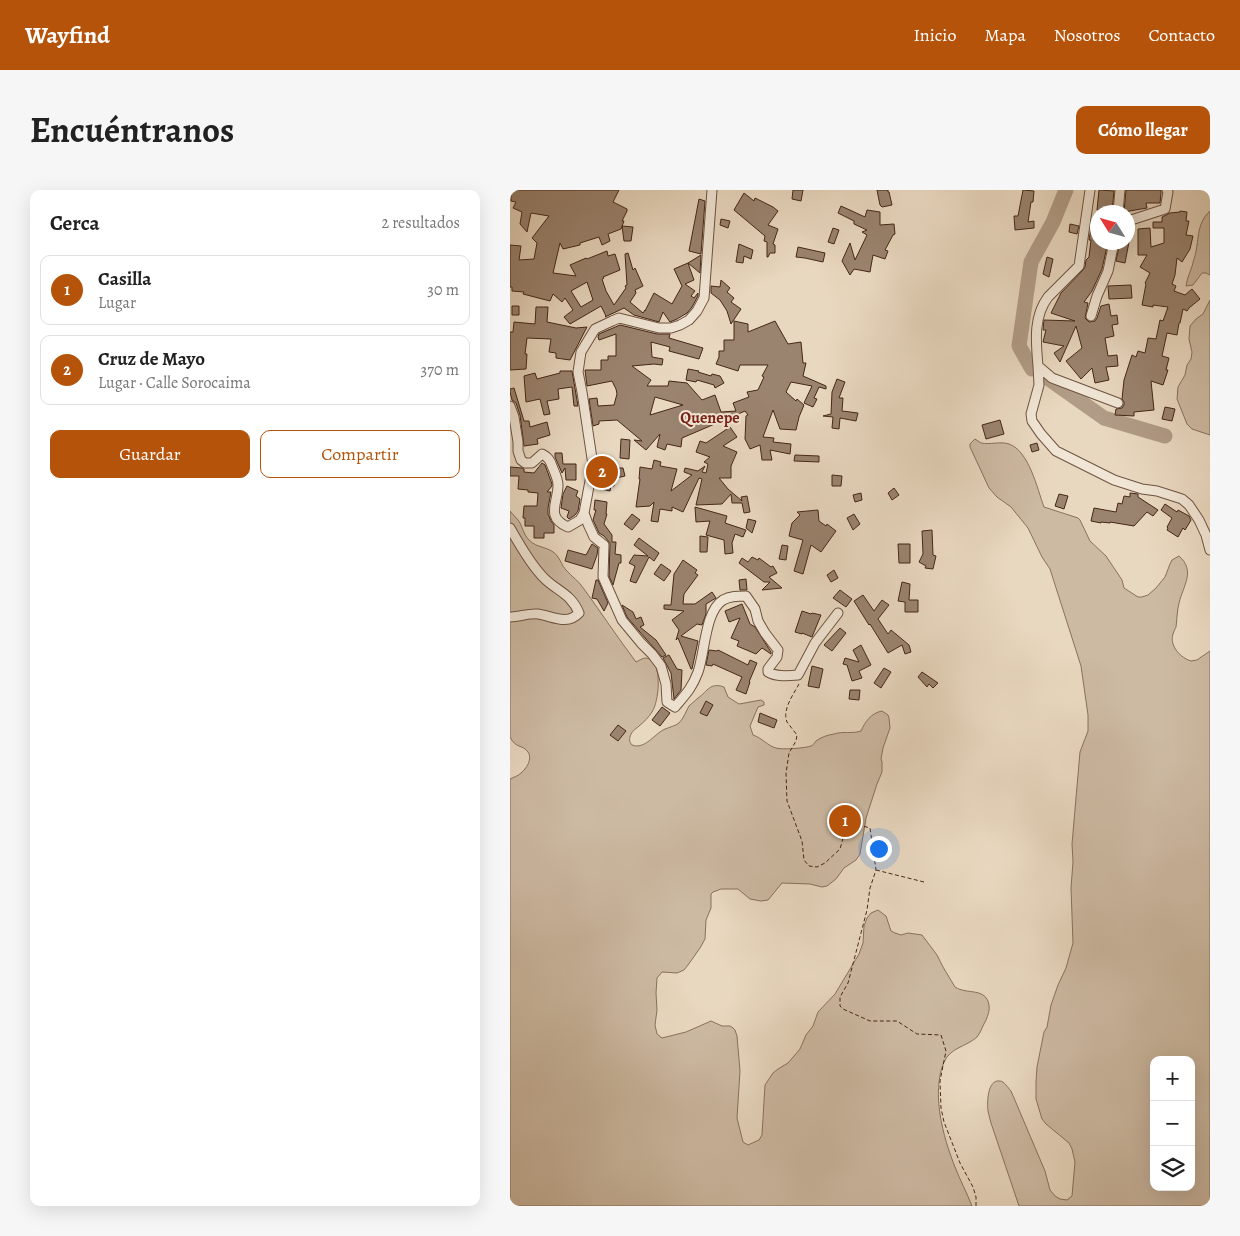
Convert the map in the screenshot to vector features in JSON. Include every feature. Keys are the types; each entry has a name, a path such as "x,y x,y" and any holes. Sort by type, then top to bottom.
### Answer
{"street":[{"path":"510,406 514,417 518,451 521,460 525,463 532,463 542,454 550,459 558,484 554,506 556,518 568,528 580,520 584,514 593,465 578,372 582,352 595,329 619,318 659,328 671,328 689,320 697,311 704,298 712,190"},
{"path":"1090,190 1079,266 1048,297 1040,312 1036,331 1038,386 1031,414 1032,422 1056,451 1114,480 1142,489 1182,498 1199,520 1210,550"},
{"path":"1119,205 1120,190"},
{"path":"1135,219 1165,209 1167,190"},
{"path":"1091,316 1108,271 1112,250"},
{"path":"1038,366 1052,378 1118,403"},
{"path":"584,514 594,536 604,546 603,577 622,620 661,666 666,684 667,702 675,707 690,689 699,670 712,614 716,605 724,599 746,596 755,608 758,621 778,650 778,657 768,669 768,672 779,676 798,676 815,643 838,613"},
{"path":"510,528 521,548 543,578 565,594 575,604 578,613 574,618 565,620 536,614 510,617"}],"path":[{"path":"798,676 800,682 785,714 788,723 797,735 796,741 789,753 786,773 787,800 802,841 804,860 809,866 817,867 825,863 840,849 845,831 856,824 870,828 876,870 848,983 840,996 840,1006 870,1021 897,1021 917,1034 941,1035 946,1051 940,1080 944,1122 960,1163 973,1187 976,1196 976,1206"},
{"path":"876,870 924,882"}],"shaded area":[{"path":"1210,211 1210,275 1202,273 1193,285 1186,286 1196,252 1200,228 1205,216"},
{"path":"1210,300 1210,435 1192,429 1187,424 1177,399 1178,387 1191,359 1190,326 1203,314"},
{"path":"975,439 981,443 988,444 1006,443 1016,448 1027,462 1044,507 1078,518 1090,541 1106,556 1122,580 1124,588 1138,597 1148,595 1156,588 1165,577 1172,560 1179,556 1187,567 1187,579 1179,603 1176,627 1172,638 1174,647 1183,657 1191,661 1197,660 1210,651 1210,1206 1019,1206 991,1123 988,1111 990,1088 996,1081 1001,1081 1011,1091 1045,1171 1050,1190 1060,1199 1067,1200 1072,1196 1075,1162 1072,1149 1069,1143 1042,1119 1036,1099 1036,1082 1037,1067 1051,1005 1066,968 1073,943 1072,844 1080,752 1088,731 1088,715 1081,666 1050,569 1028,528 1011,507 997,497 989,488 970,444"},
{"path":"510,511 532,543 555,553 565,568 582,586 636,662 647,658 654,664 658,677 658,693 652,712 631,734 630,742 632,745 641,745 661,731 679,723 689,706 712,686 724,687 728,697 739,704 761,700 764,702 764,705 758,707 750,726 753,735 770,746 779,749 808,747 827,736 837,733 861,731 867,721 875,714 882,711 888,715 890,728 881,759 882,772 866,818 860,854 856,860 844,868 836,879 827,886 782,883 768,900 750,899 738,889 721,889 713,892 711,894 711,908 706,920 705,939 700,948 684,970 677,973 662,972 657,978 655,1025 657,1034 662,1038 686,1032 711,1021 722,1026 730,1026 735,1030 740,1071 737,1118 743,1142 748,1145 759,1140 762,1135 765,1085 773,1073 788,1063 800,1049 806,1035 813,1026 818,1012 835,994 859,954 863,943 864,926 871,913 878,910 886,916 891,931 895,933 901,935 908,933 922,935 937,955 955,987 984,996 989,1005 989,1011 977,1037 947,1057 940,1074 940,1115 946,1142 972,1206 510,1206 510,779 523,771 530,758 528,752 514,743 510,737"}],"building":[{"path":"511,190 619,190 613,202 627,209 621,229 608,234 610,241 602,245 599,237 580,243 580,245 563,249 560,243 553,273 576,276 570,265 607,251 608,256 615,254 620,270 602,279 614,305 627,285 625,254 628,253 633,270 635,268 643,286 635,290 636,293 630,302 643,313 654,293 672,304 682,286 674,269 688,263 694,280 685,284 695,291 691,296 694,298 698,293 692,307 687,313 670,322 663,312 659,322 634,315 624,308 605,317 601,306 570,324 564,317 573,310 565,298 562,302 553,294 550,301 523,294 524,292 512,291 512,287 510,287 510,245 521,246 519,260 534,259 537,243 532,238 549,216 531,213 527,232 520,224 522,212 513,208 516,202 511,201","holes":["587,282 593,300 581,307 571,291"]},
{"path":"793,190 803,190 801,201 792,199"},
{"path":"877,190 888,190 892,205 882,207 880,205"},
{"path":"1023,190 1034,191 1028,222 1034,221 1034,228 1015,230 1014,216 1018,216"},
{"path":"1099,190 1114,191 1113,205 1098,205"},
{"path":"1126,190 1161,190 1160,203 1146,203 1147,208 1135,210 1135,205 1125,205"},
{"path":"744,193 754,201 755,198 778,211 768,225 778,229 773,244 775,245 775,253 770,253 768,257 767,242 764,241 765,236 734,210"},
{"path":"699,199 705,201 701,254 689,251"},
{"path":"841,206 865,217 867,210 880,212 880,225 894,224 895,234 885,250 888,251 885,259 873,255 870,272 854,269 850,275 842,261 850,243 855,260 867,235 862,232 867,230 838,213"},
{"path":"1180,211 1187,212 1186,221 1189,221 1186,235 1193,236 1190,249 1182,262 1177,258 1172,284 1176,286 1174,291 1185,295 1192,289 1200,299 1187,311 1183,309 1177,335 1167,333 1162,356 1169,358 1166,370 1168,370 1163,385 1151,381 1154,410 1134,412 1134,416 1115,415 1116,409 1122,408 1124,405 1122,399 1124,380 1132,355 1136,357 1138,351 1145,353 1148,338 1156,339 1160,320 1163,321 1168,307 1142,305 1145,283 1150,273 1140,267 1147,255 1138,255 1138,229 1150,228 1151,247 1164,243 1164,228 1153,228 1153,222 1162,222 1162,217"},
{"path":"721,219 730,221 728,228 720,225"},
{"path":"1070,224 1079,226 1077,234 1069,232"},
{"path":"622,226 633,227 631,241 624,241"},
{"path":"833,228 839,230 834,244 828,242"},
{"path":"739,244 753,250 751,259 744,256 743,263 736,262"},
{"path":"798,247 825,253 823,262 796,257"},
{"path":"1090,248 1106,250 1102,269 1092,291 1084,302 1088,303 1085,318 1089,322 1095,321 1101,306 1109,304 1111,316 1117,315 1118,324 1112,325 1114,336 1105,338 1108,356 1117,355 1118,366 1106,367 1109,380 1095,383 1092,368 1081,379 1066,361 1082,348 1076,326 1060,362 1054,353 1064,346 1043,342 1046,330 1043,330 1044,320 1075,321 1051,313 1061,293 1083,270 1089,257"},
{"path":"1118,250 1127,250 1125,263 1116,261"},
{"path":"701,255 700,273 688,263"},
{"path":"1047,257 1053,259 1049,277 1043,274"},
{"path":"721,280 730,288 727,292 734,298 731,302 741,309 731,324 727,311 720,300 711,293 711,286 720,287"},
{"path":"1131,285 1132,298 1109,299 1108,286"},
{"path":"512,306 519,306 519,315 512,315"},
{"path":"536,307 548,307 547,322 576,328 587,327 570,360 556,358 556,353 549,352 551,339 527,338 526,369 510,370 510,332 513,332 514,322 535,324"},
{"path":"734,321 748,324 748,332 775,321 788,344 801,342 803,363 806,363 803,376 826,386 826,389 819,387 814,398 817,399 813,407 804,403 812,386 791,382 786,392 804,405 796,430 780,429 773,410 763,437 774,438 773,442 791,444 790,454 770,450 772,460 762,460 760,445 750,449 745,439 746,416 748,415 745,411 682,438 681,447 667,444 665,450 657,447 660,434 646,450 634,440 642,441 617,420 599,421 599,424 593,426 589,399 597,398 598,406 614,405 617,394 612,381 587,386 585,370 601,370 601,360 608,360 608,356 616,356 616,334 599,340 599,334 620,325 657,334 670,334 669,338 703,348 699,359 669,351 670,347 651,342 652,357 663,359 662,365 632,366 651,380 647,386 668,386 669,381 687,383 702,400 715,395 721,412 736,411 733,403 749,397 747,392 758,390 768,365 740,365 738,371 716,364 719,351 724,351 724,340 734,340","holes":["655,397 683,405 650,415"]},
{"path":"688,369 711,376 712,374 720,376 724,383 715,388 714,385 697,380 696,382 686,380"},
{"path":"560,371 572,371 578,406 574,406 572,387 558,389 559,399 547,401 550,414 544,415 540,399 526,402 524,376 535,373 537,379 560,373"},
{"path":"837,379 845,382 839,398 843,398 842,411 858,413 856,421 840,418 839,429 832,428 833,417 823,416 831,414 832,392"},
{"path":"514,388 524,421 529,421 530,427 547,422 550,435 537,439 538,444 524,446 520,415 510,392 510,389"},
{"path":"1165,407 1175,409 1172,421 1162,419"},
{"path":"1000,420 1004,434 986,439 982,425"},
{"path":"730,427 737,437 723,446 737,452 731,466 731,478 719,478 742,501 741,497 747,496 750,512 744,513 742,503 732,503 731,494 722,504 696,505 702,479 699,478 683,512 672,507 672,511 660,509 658,522 651,521 654,502 650,506 636,507 640,467 652,469 654,460 661,462 660,466 677,469 671,491 692,475 684,472 685,468 698,471 705,466 702,472 706,473 708,464 704,462 710,457 696,452 700,441 706,443"},
{"path":"621,439 630,440 629,459 620,458"},
{"path":"1037,443 1039,450 1032,452 1030,445"},
{"path":"555,453 562,453 563,464 576,464 576,480 566,480 565,468 562,473"},
{"path":"795,455 819,456 819,462 794,461"},
{"path":"542,463 545,465 552,484 547,492 551,492 548,514 554,525 554,533 544,533 544,538 534,538 534,526 525,526 525,518 523,518 524,506 537,506 538,493 518,489 519,476 510,476 510,467 522,468 524,472 534,473"},
{"path":"601,468 623,468 625,476 616,478 614,486 611,486 610,491 597,488 599,480 601,481"},
{"path":"832,475 842,476 841,486 832,486"},
{"path":"567,486 578,491 576,496 580,499 578,511 569,519 567,517 569,511 561,508 563,494"},
{"path":"894,488 899,495 892,500 888,493"},
{"path":"861,493 862,500 855,502 853,495"},
{"path":"1130,493 1138,494 1138,497 1158,510 1153,516 1147,512 1134,526 1091,521 1094,508 1116,512 1118,503 1122,504 1124,496 1130,497"},
{"path":"1059,494 1068,496 1064,509 1055,506"},
{"path":"595,500 607,502 607,514 604,524 612,535 612,542 616,542 615,554 621,555 621,563 619,563 613,585 609,576 610,543 599,533 593,520 596,510 594,510"},
{"path":"1165,504 1177,512 1178,510 1189,516 1191,520 1178,537 1167,530 1172,518 1161,510"},
{"path":"695,507 727,516 725,523 746,530 743,537 735,534 732,543 733,553 725,554 724,540 706,535 710,521 696,522"},
{"path":"818,510 819,521 836,531 821,552 811,545 803,574 794,571 803,540 789,536 792,523 800,515 797,512"},
{"path":"632,514 640,520 632,530 624,524"},
{"path":"854,514 860,524 853,530 847,518"},
{"path":"748,519 756,521 752,533 746,528"},
{"path":"932,530 933,555 936,556 933,569 925,568 926,566 919,562 923,554 922,531"},
{"path":"700,536 708,537 707,552 700,552"},
{"path":"639,538 659,553 654,561 649,557 636,583 630,581 635,566 629,563 634,555 648,556 634,545"},
{"path":"592,544 598,548 592,569 565,561 568,550 586,555"},
{"path":"898,544 910,544 910,563 899,563"},
{"path":"782,545 788,546 786,560 779,559"},
{"path":"752,557 758,560 759,558 771,567 773,566 777,573 769,577 782,588 762,590 770,582 764,582 739,563 742,558 748,562"},
{"path":"683,560 697,570 695,573 698,575 684,594 683,604 695,604 712,592 716,598 706,604 706,614 702,625 697,624 681,636 698,641 692,669 678,638 676,640 679,630 672,620 684,611 664,609 664,605 671,605 674,574"},
{"path":"661,564 671,571 664,581 654,574"},
{"path":"834,570 838,578 831,582 827,575"},
{"path":"746,579 747,590 740,590 739,580"},
{"path":"596,580 598,580 608,603 604,611 597,599 592,598"},
{"path":"902,582 910,584 909,600 918,600 918,612 905,612 905,602 898,601"},
{"path":"840,590 852,599 846,607 833,598"},
{"path":"863,595 874,611 882,600 889,605 878,619 888,634 891,630 909,645 911,652 905,654 902,645 888,653 854,601"},
{"path":"742,604 750,624 755,627 771,654 762,648 756,654 737,646 739,641 731,638 740,618 729,622 725,611"},
{"path":"622,605 633,612 636,619 641,617 644,625 640,627 656,640 666,655 662,657 646,639 627,617"},
{"path":"802,611 821,615 812,637 795,632"},
{"path":"840,628 846,633 832,651 824,645"},
{"path":"861,645 871,665 859,671 862,678 852,681 847,665 843,664 845,658 859,662 853,650"},
{"path":"709,650 718,650 748,665 750,660 757,663 746,694 736,690 742,677 713,664 712,666 706,665"},
{"path":"669,655 677,669 682,670 681,690 674,699 671,673 663,658"},
{"path":"812,666 823,669 819,688 808,686"},
{"path":"884,668 891,672 881,688 874,683"},
{"path":"922,672 938,683 933,688 929,684 927,687 918,677"},
{"path":"850,690 860,690 859,700 849,699"},
{"path":"706,701 713,705 707,716 700,713"},
{"path":"662,707 670,713 660,726 652,720"},
{"path":"760,713 777,720 774,728 758,722"},
{"path":"618,725 626,731 618,741 610,735"}],"waterway":[{"path":"1032,369 1019,346 1031,262 1053,222 1066,190"},
{"path":"1046,377 1104,418 1165,436"}],"place":[{"name":"Cruz de Mayo","path":"602,472"},
{"name":"Casilla","path":"845,821"}],"district":[{"name":"Quenepe","path":"710,418"}]}
